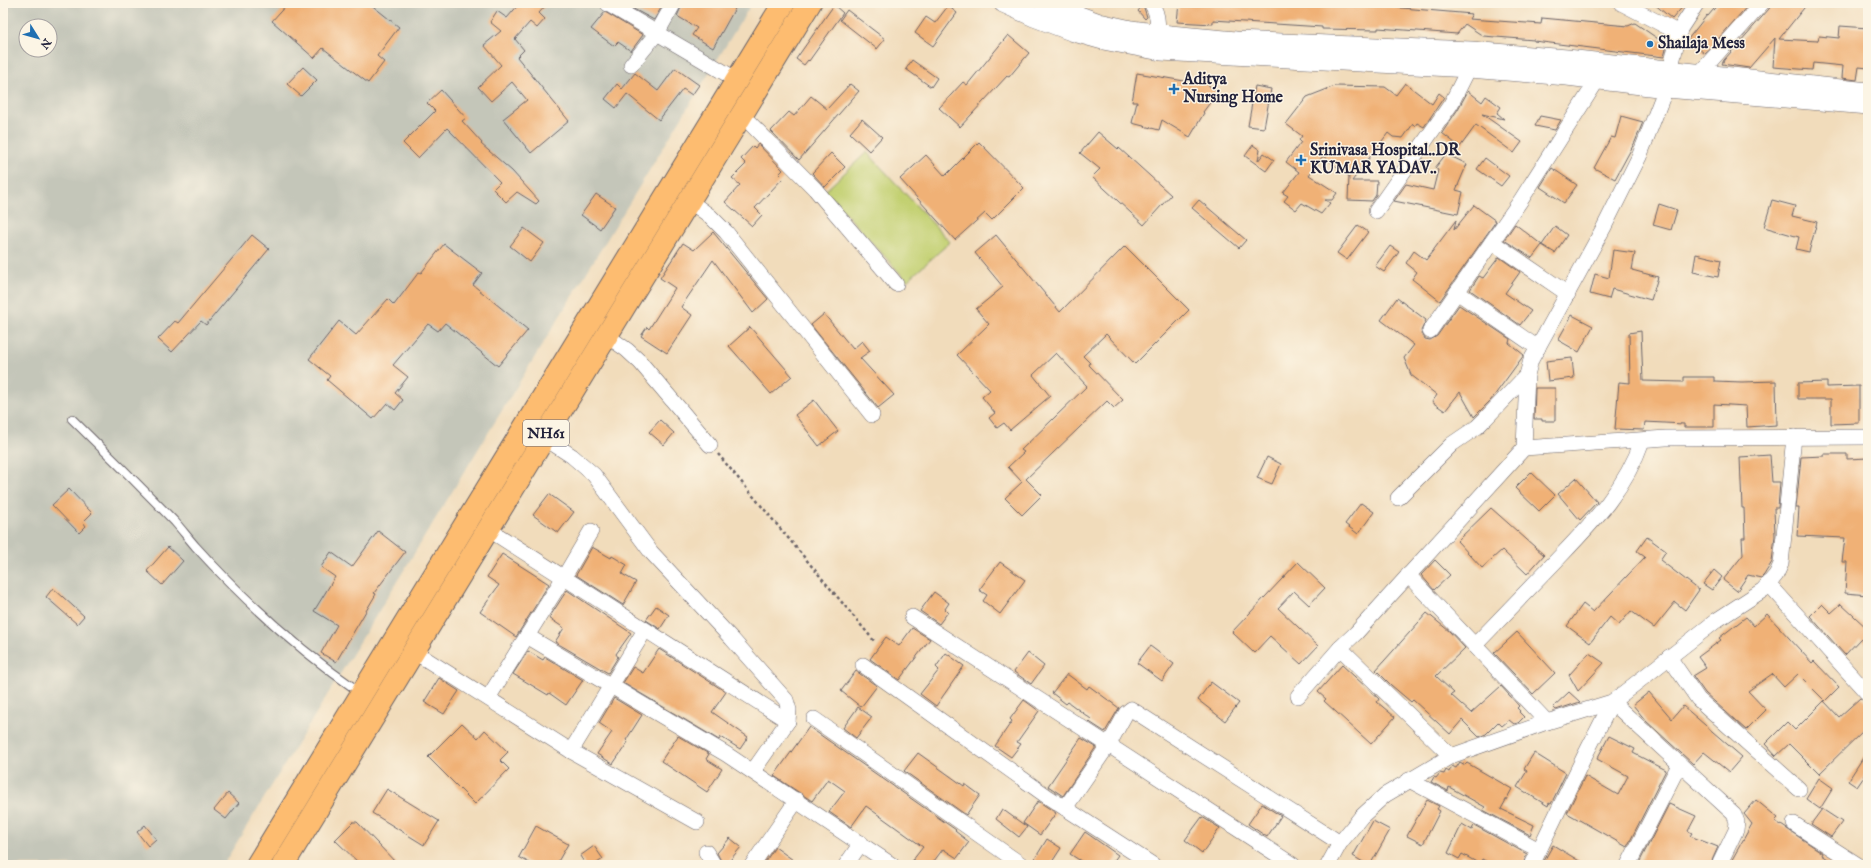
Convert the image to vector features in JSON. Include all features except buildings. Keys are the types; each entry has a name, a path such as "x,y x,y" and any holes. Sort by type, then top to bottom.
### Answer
{"highway":[{"name":"NH61","path":"257,865 784,3"},
{"name":"NH61","path":"283,865 688,200 810,3"}],"street":[{"path":"631,65 657,33 674,3"},
{"path":"1003,3 1049,11 1099,23 1155,42 1236,41 1470,59 1567,59 1668,80"},
{"path":"1151,3 1157,15 1158,22 1155,42"},
{"path":"1621,3 1679,33"},
{"path":"1298,696 1340,648 1354,636 1524,448 1527,375 1531,360 1604,227 1639,157 1668,80 1679,33 1697,3"},
{"path":"1696,82 1762,3"},
{"path":"608,4 737,80"},
{"path":"1470,59 1598,80 1668,80 1868,92"},
{"path":"1376,211 1451,104 1470,59"},
{"path":"1430,331 1555,148 1598,80"},
{"path":"1696,82 1868,106"},
{"path":"741,114 815,189 896,284"},
{"path":"688,200 710,216 726,232 872,415"},
{"path":"1492,242 1568,294"},
{"path":"1457,292 1538,348"},
{"path":"606,336 627,350 640,362 710,445"},
{"path":"1398,498 1452,444 1485,419 1527,375"},
{"path":"544,437 572,456 594,475 651,552 732,638 786,700 789,710 788,721 753,771"},
{"path":"1328,865 1340,843 1371,806 1409,780 1452,756 1547,722 1612,702 1717,620 1763,590 1776,575 1781,564 1794,437"},
{"path":"1524,448 1642,441 1666,438 1868,437"},
{"path":"1475,645 1597,518 1621,486 1642,441"},
{"path":"488,529 788,721"},
{"path":"488,698 564,578 591,531"},
{"path":"1408,575 1547,722"},
{"path":"1768,583 1868,694"},
{"path":"912,617 1293,865"},
{"path":"571,751 645,630"},
{"path":"527,636 753,771 892,865"},
{"path":"1340,648 1452,756"},
{"path":"413,651 571,751 697,822"},
{"path":"1669,657 1698,699 1799,790"},
{"path":"863,666 1065,808 1153,865"},
{"path":"1612,702 1734,814 1737,822 1732,840 1719,865"},
{"path":"1532,865 1612,702"},
{"path":"1065,808 1108,744 1126,713 1133,709 1340,843"},
{"path":"814,720 1022,865"},
{"path":"1628,865 1650,819 1679,765"},
{"path":"1409,780 1539,850"},
{"path":"752,865 798,800"},
{"path":"1794,824 1858,865"},
{"path":"846,865 861,843"},
{"path":"706,852 714,865"}],"lane":[{"path":"72,419 176,523 196,548 254,606 331,672 362,694"}],"path":[{"path":"710,445 875,642"}],"shaded area":[{"path":"3,3 752,3 223,865 3,865"}],"green space":[{"path":"867,152 950,242 907,281 825,191"}],"place":[{"name":"Shailaja Mess","path":"1650,44"},
{"name":"Aditya Nursing Home","path":"1174,89"},
{"name":"Srinivasa Hospital..DR KUMAR YADAV..","path":"1301,160"}]}
